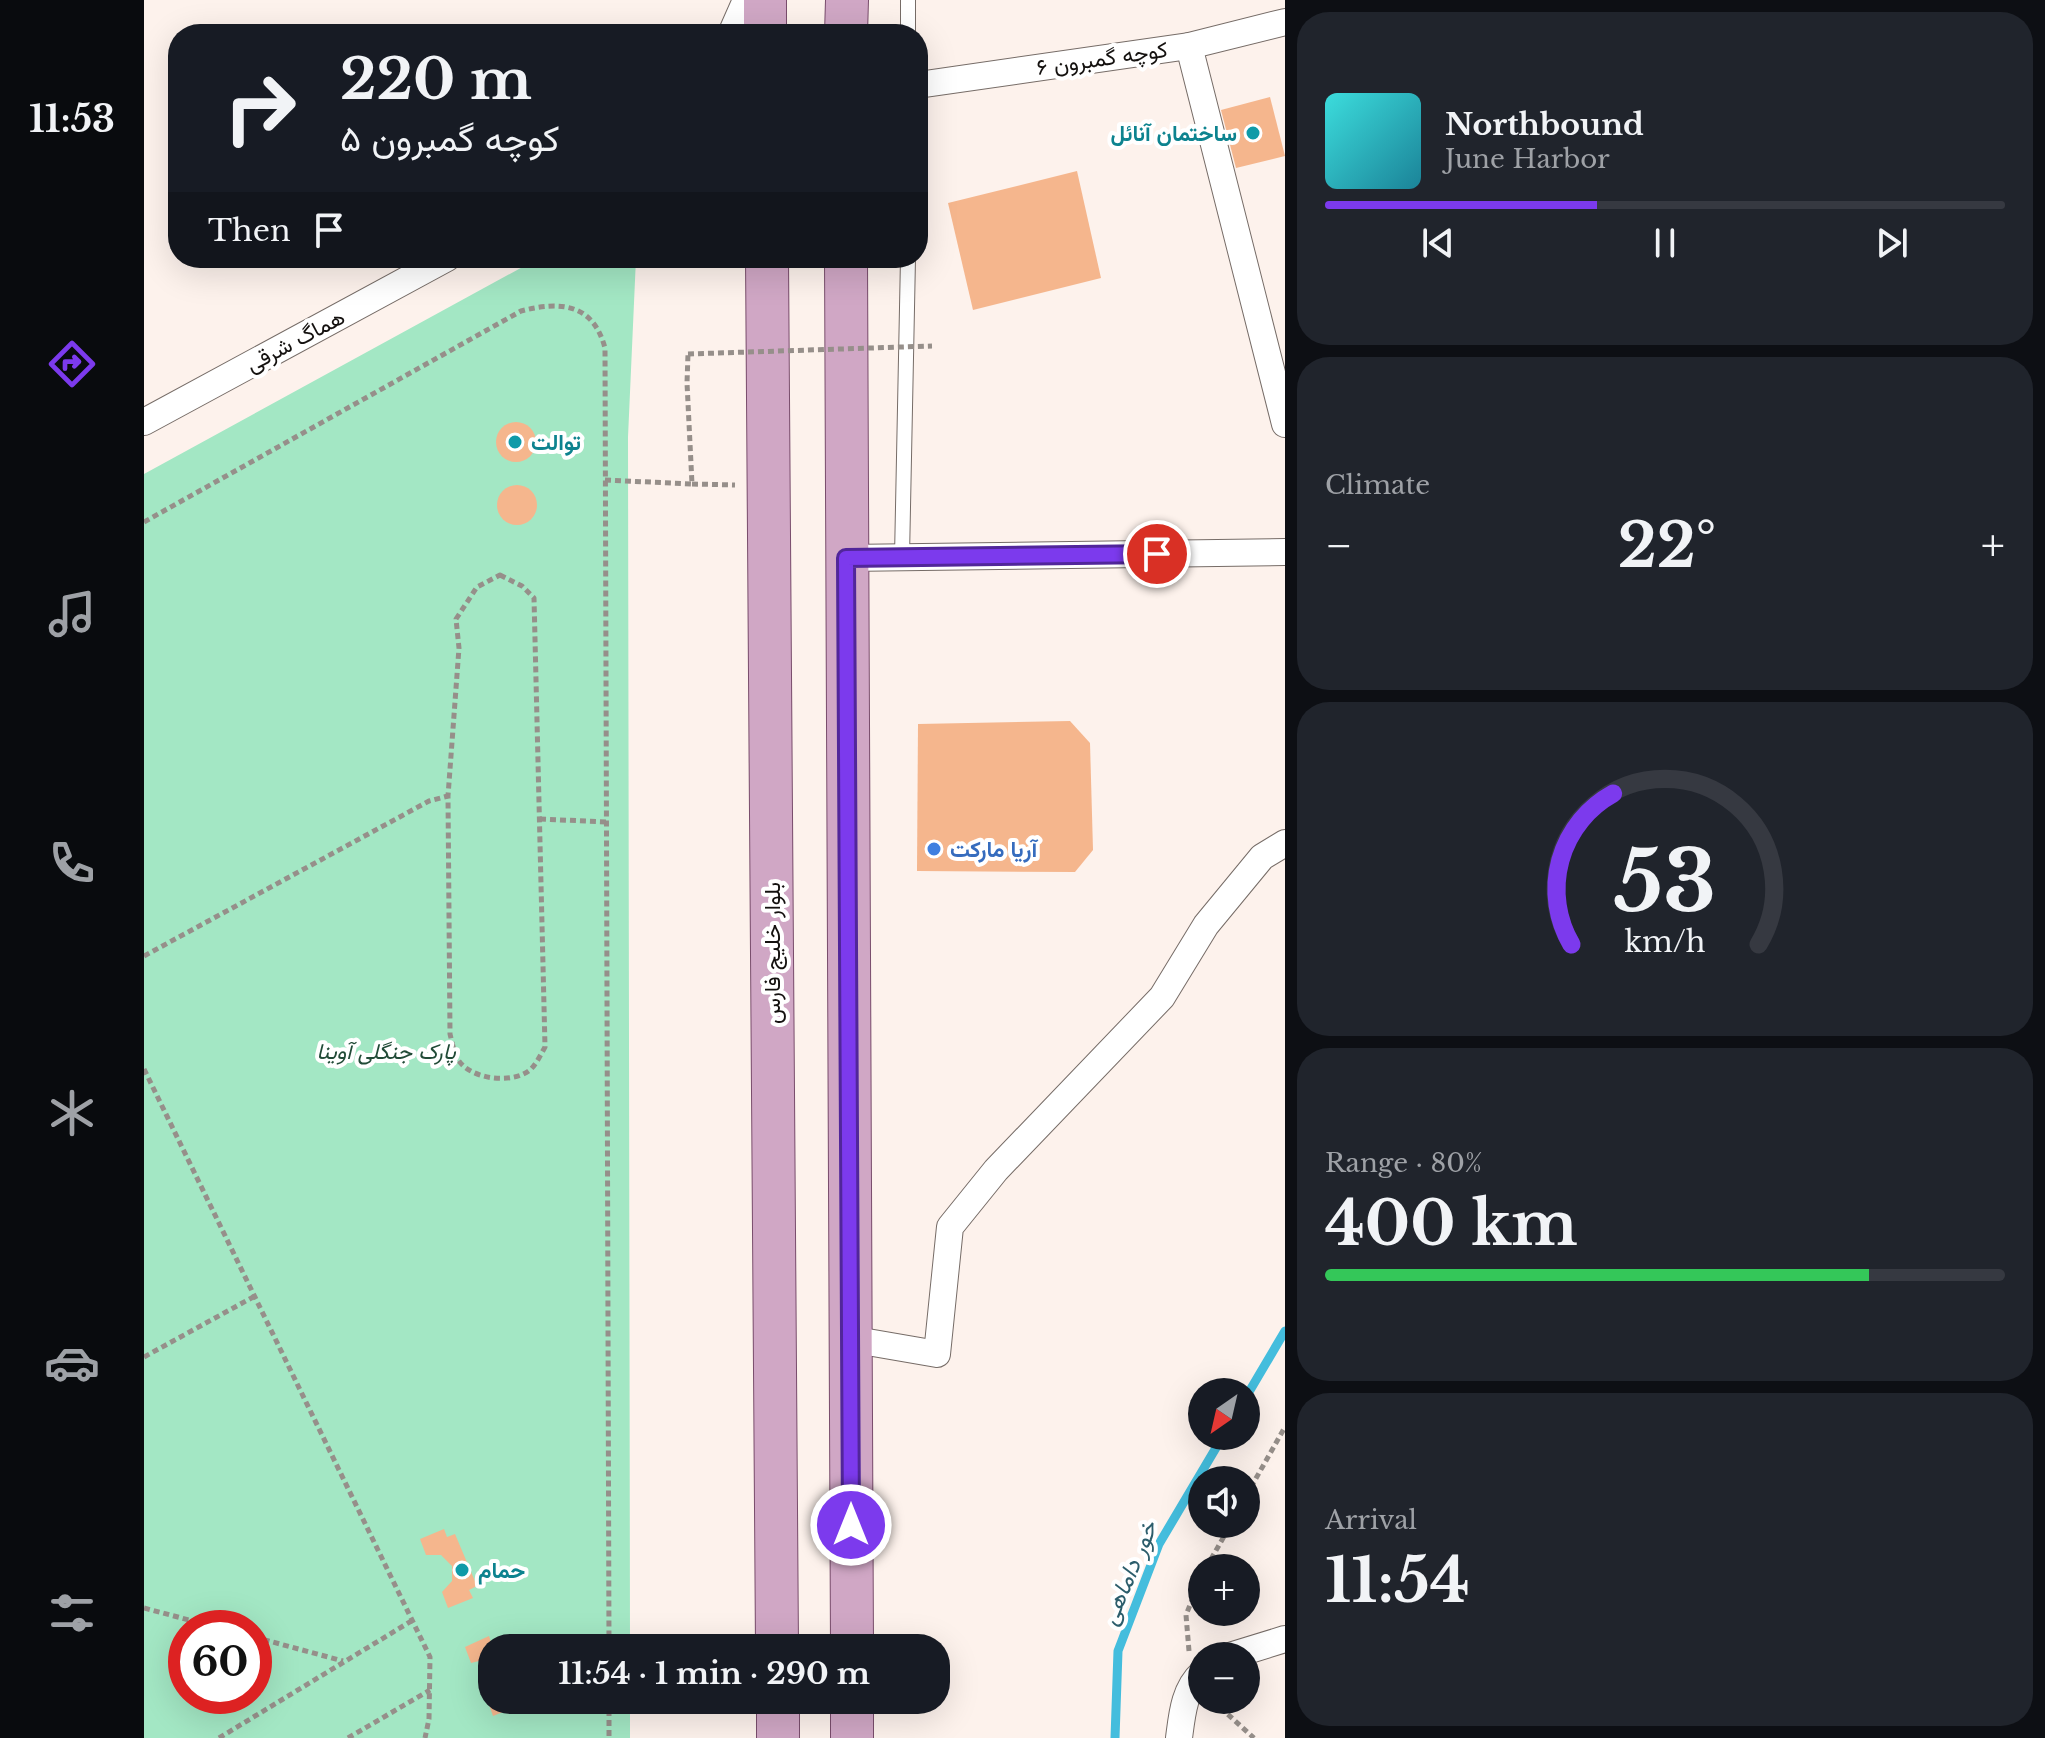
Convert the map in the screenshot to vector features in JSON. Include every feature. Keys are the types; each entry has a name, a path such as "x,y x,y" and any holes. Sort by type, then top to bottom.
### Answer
{"main road":[{"path":"765,0 765,24"},
{"path":"846,268 852,1634"},
{"name":"بلوار خلیج فارس","path":"767,277 777,1634"},
{"path":"778,1714 778,1738"},
{"path":"852,1714 852,1738"}],"street":[{"path":"735,24 746,0"},
{"name":"کوچه گمبرون ۶","path":"928,84 1189,46 1285,22"},
{"path":"1189,46 1285,424"},
{"name":"هماگ شرقی","path":"144,422 429,268"},
{"path":"846,558 1285,552"},
{"path":"850,1339 937,1354 950,1227 996,1170 1162,997 1206,925 1262,857 1285,843"},
{"path":"1260,1647 1285,1639"},
{"path":"1179,1738 1188,1708"}],"lane":[{"path":"908,0 908,24"},
{"path":"902,557 908,268"}],"path":[{"path":"144,522 521,311 545,305 562,305 577,311 600,330 605,348 609,1634"},
{"path":"605,480 692,484 688,354 932,346"},
{"path":"500,575 522,586 534,598 545,1047 532,1068 519,1076 502,1079 479,1075 458,1061 450,1034 448,796 459,648 456,619 477,587 500,575"},
{"path":"144,956 429,801 448,796"},
{"path":"539,819 607,822"},
{"path":"144,1069 430,1657 429,1719 425,1738"},
{"path":"144,1357 255,1296"},
{"path":"1260,1471 1285,1427"},
{"path":"144,1608 168,1614"},
{"path":"1188,1610 1186,1615 1191,1642"},
{"path":"219,1738 413,1620"},
{"path":"272,1642 344,1662"},
{"path":"348,1738 430,1689"},
{"path":"609,1714 609,1738"},
{"path":"1227,1714 1254,1738"}],"green space":[{"name":"پارک جنگلی آوینا","path":"521,268 636,268 628,437 630,1634 478,1634 478,1714 630,1714 630,1738 144,1738 144,474"}],"building":[{"name":"ساختمان آنائل","path":"1270,97 1285,156 1236,168 1221,110"},
{"path":"1077,171 1101,278 973,310 948,203"},
{"name":"توالت","path":"516,422 530,428 536,442 530,456 516,462 502,456 496,442 502,428"},
{"name":"توالت","path":"517,485 531,491 537,505 531,519 517,525 503,519 497,505 503,491"},
{"path":"1070,721 1090,743 1093,850 1075,872 917,871 918,724"},
{"name":"حمام","path":"444,1529 447,1537 455,1534 477,1586 469,1590 473,1598 448,1608 442,1592 452,1581 452,1566 441,1555 426,1555 420,1539"},
{"path":"478,1641 478,1661 471,1663 465,1647"}],"waterway":[{"name":"خور داماهی","path":"1257,1378 1285,1331"},
{"name":"خور داماهی","path":"1115,1738 1118,1651 1159,1544 1215,1450"}],"place":[{"name":"ساختمان آنائل","path":"1253,133"},
{"name":"توالت","path":"515,442"},
{"name":"آریا مارکت","path":"934,849"},
{"name":"حمام","path":"462,1570"}],"route":[{"path":"851,1525 846,558 1157,554"}]}
